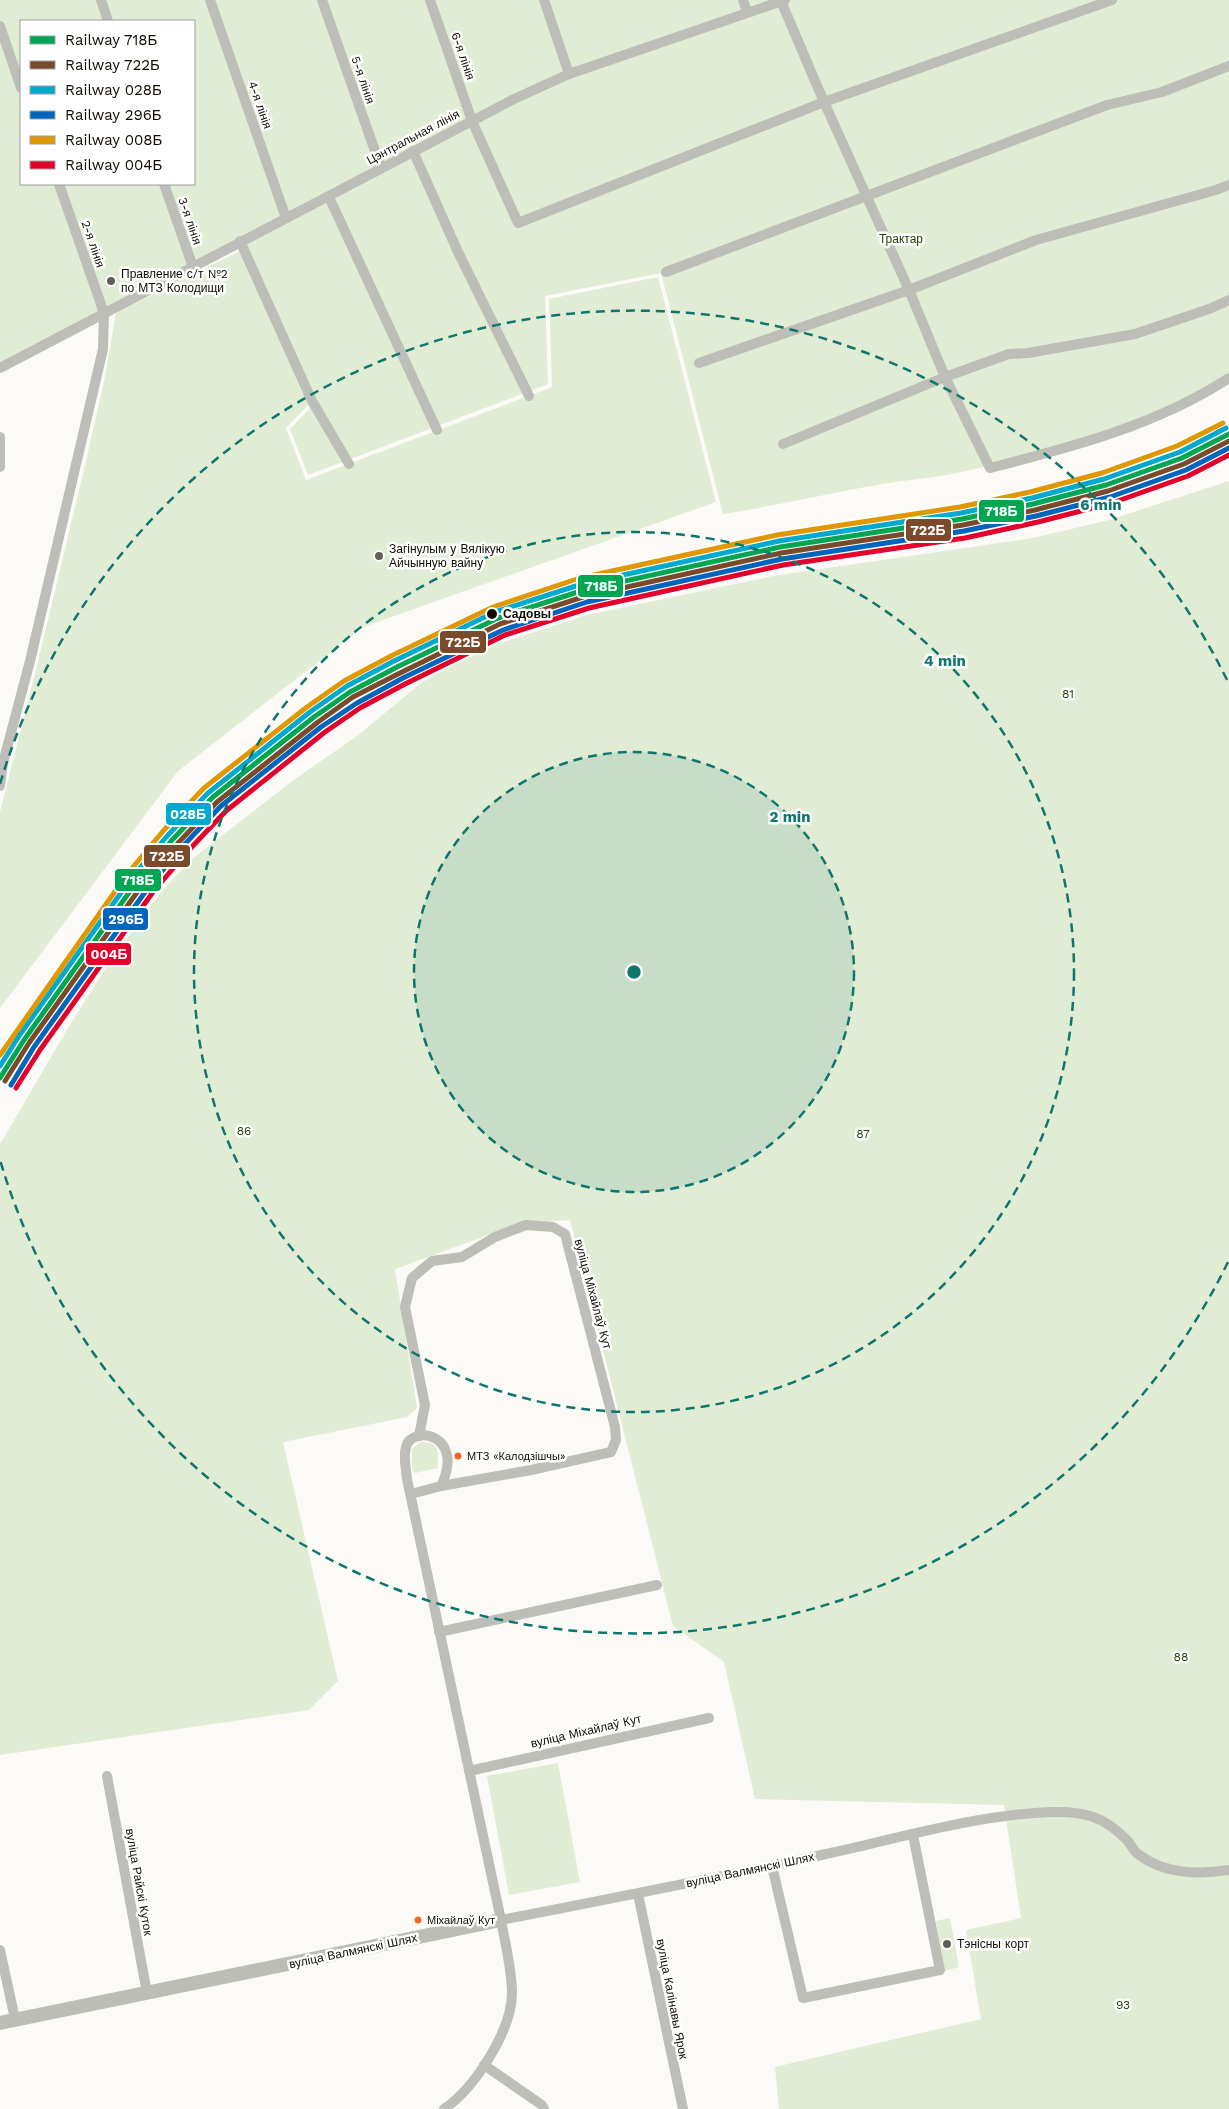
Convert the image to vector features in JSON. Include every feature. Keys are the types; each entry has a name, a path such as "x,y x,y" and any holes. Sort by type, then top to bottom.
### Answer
{"street":[{"path":"101,0 108,20"},
{"name":"4-я лінія","path":"210,0 286,218"},
{"name":"5-я лінія","path":"322,0 381,168"},
{"name":"6-я лінія","path":"430,0 472,121 518,223 824,102"},
{"path":"544,0 569,74"},
{"path":"743,0 748,12"},
{"path":"824,102 1112,0"},
{"path":"783,1 824,102 946,377 990,468 1070,448 1143,421 1209,391 1229,378"},
{"name":"Цэнтральная лінія","path":"0,368 240,241 329,197 514,98 569,74 783,1"},
{"path":"0,26 20,85"},
{"path":"666,272 1107,105 1162,92 1229,66"},
{"path":"413,151 458,252 529,396"},
{"name":"2-я лінія","path":"59,185 104,313"},
{"name":"3-я лінія","path":"164,185 193,267"},
{"path":"699,363 909,290 1036,240 1229,185"},
{"path":"329,197 437,430"},
{"path":"240,241 312,401 348,464"},
{"path":"784,444 946,377 1009,354 1028,353 1135,334 1209,309 1229,300"},
{"path":"0,786 102,349 104,313"},
{"path":"0,437 0,466"},
{"name":"вуліца Міхайлаў Кут","path":"441,1486 531,1470 611,1452 616,1440 615,1427 565,1234 553,1227 526,1226 495,1237 462,1257 432,1261 412,1278 405,1308 425,1405 419,1436 406,1445 405,1453 410,1494 501,1920 512,1991 511,2010 502,2034 484,2065 456,2101 444,2109"},
{"path":"410,1494 441,1486 448,1470 448,1453 436,1438 419,1436"},
{"path":"439,1632 657,1585"},
{"name":"вуліца Міхайлаў Кут","path":"469,1771 637,1732 709,1718"},
{"name":"вуліца Райскі Куток","path":"107,1776 147,1993"},
{"name":"вуліца Валмянскі Шлях","path":"0,2023 501,1920 638,1894 963,1824 1043,1813 1084,1813 1099,1818 1126,1839 1137,1854 1170,1871 1215,1872 1229,1870"},
{"path":"772,1866 803,1998 940,1970 912,1835"},
{"name":"вуліца Калінавы Ярок","path":"638,1894 682,2109"},
{"path":"0,1950 15,2019"},
{"path":"484,2065 542,2105 544,2109"}],"green space":[{"name":"Трактар","path":"0,0 1229,0 1229,374 1164,409 1129,424 1055,449 981,468 882,484 723,514 661,273 545,296 548,384 308,475 290,429 316,402 242,236 0,364"},
{"path":"244,249 312,401 286,428 306,480 552,387 549,299 658,277 716,502 363,627 178,771 0,1008 0,812 82,478 104,382 116,313"},
{"path":"1229,481 1229,2109 779,2109 775,2067 981,2019 966,1930 1021,1918 1004,1805 755,1799 724,1662 673,1626 570,1220 521,1223 395,1269 417,1408 407,1417 283,1442 338,1681 309,1710 0,1755 0,1144 68,1028 109,963 149,907 188,862 295,779 357,736 421,683 476,651 587,615 773,576 1033,538 1109,520"},
{"path":"420,1442 431,1443 434,1446 438,1452 438,1468 415,1473 412,1470 412,1449"},
{"path":"558,1763 580,1882 509,1895 487,1776"},
{"name":"Тэнісны корт","path":"950,1918 959,1967 945,1971 936,1921"}],"rail line":[{"name":"008Б","path":"0,1055 128,873 164,830 204,788 307,707 344,681 391,656 493,607 580,578 777,535 960,507 1030,492 1102,473 1177,446 1223,423"},
{"name":"028Б","path":"0,1066 19,1036 133,876 168,835 208,793 310,712 347,686 394,661 495,612 582,584 779,541 961,513 1032,498 1104,479 1180,452 1226,428"},
{"name":"718Б","path":"0,1078 24,1040 138,880 173,839 213,797 314,717 350,692 397,667 498,618 584,590 780,547 962,519 1033,504 1106,485 1182,458 1229,434"},
{"name":"722Б","path":"5,1081 29,1043 143,884 178,843 217,802 318,722 353,697 500,624 586,596 781,553 963,525 1035,510 1108,491 1184,464 1229,441"},
{"name":"296Б","path":"11,1085 34,1047 148,888 182,847 221,806 321,727 357,703 403,678 503,630 587,602 782,559 964,531 1036,516 1110,497 1186,470 1229,448"},
{"name":"004Б","path":"16,1088 40,1050 153,892 187,852 226,811 325,732 360,708 405,684 505,635 589,608 783,565 965,538 1038,522 1112,503 1188,476 1229,455"}],"place":[{"name":"Правление с/т №2 по МТЗ Колодищи","path":"111,281"},
{"name":"Загінулым у Вялікую Айчынную вайну","path":"379,556"},
{"name":"Садовы","path":"492,614"},
{"name":"МТЗ «Калодзішчы»","path":"458,1456"},
{"name":"Міхайлаў Кут","path":"418,1920"},
{"name":"Тэнісны корт","path":"947,1944"}],"park label":[{"name":"81","path":"1068,694"},
{"name":"86","path":"244,1131"},
{"name":"87","path":"863,1134"},
{"name":"88","path":"1181,1657"},
{"name":"93","path":"1123,2005"}]}
